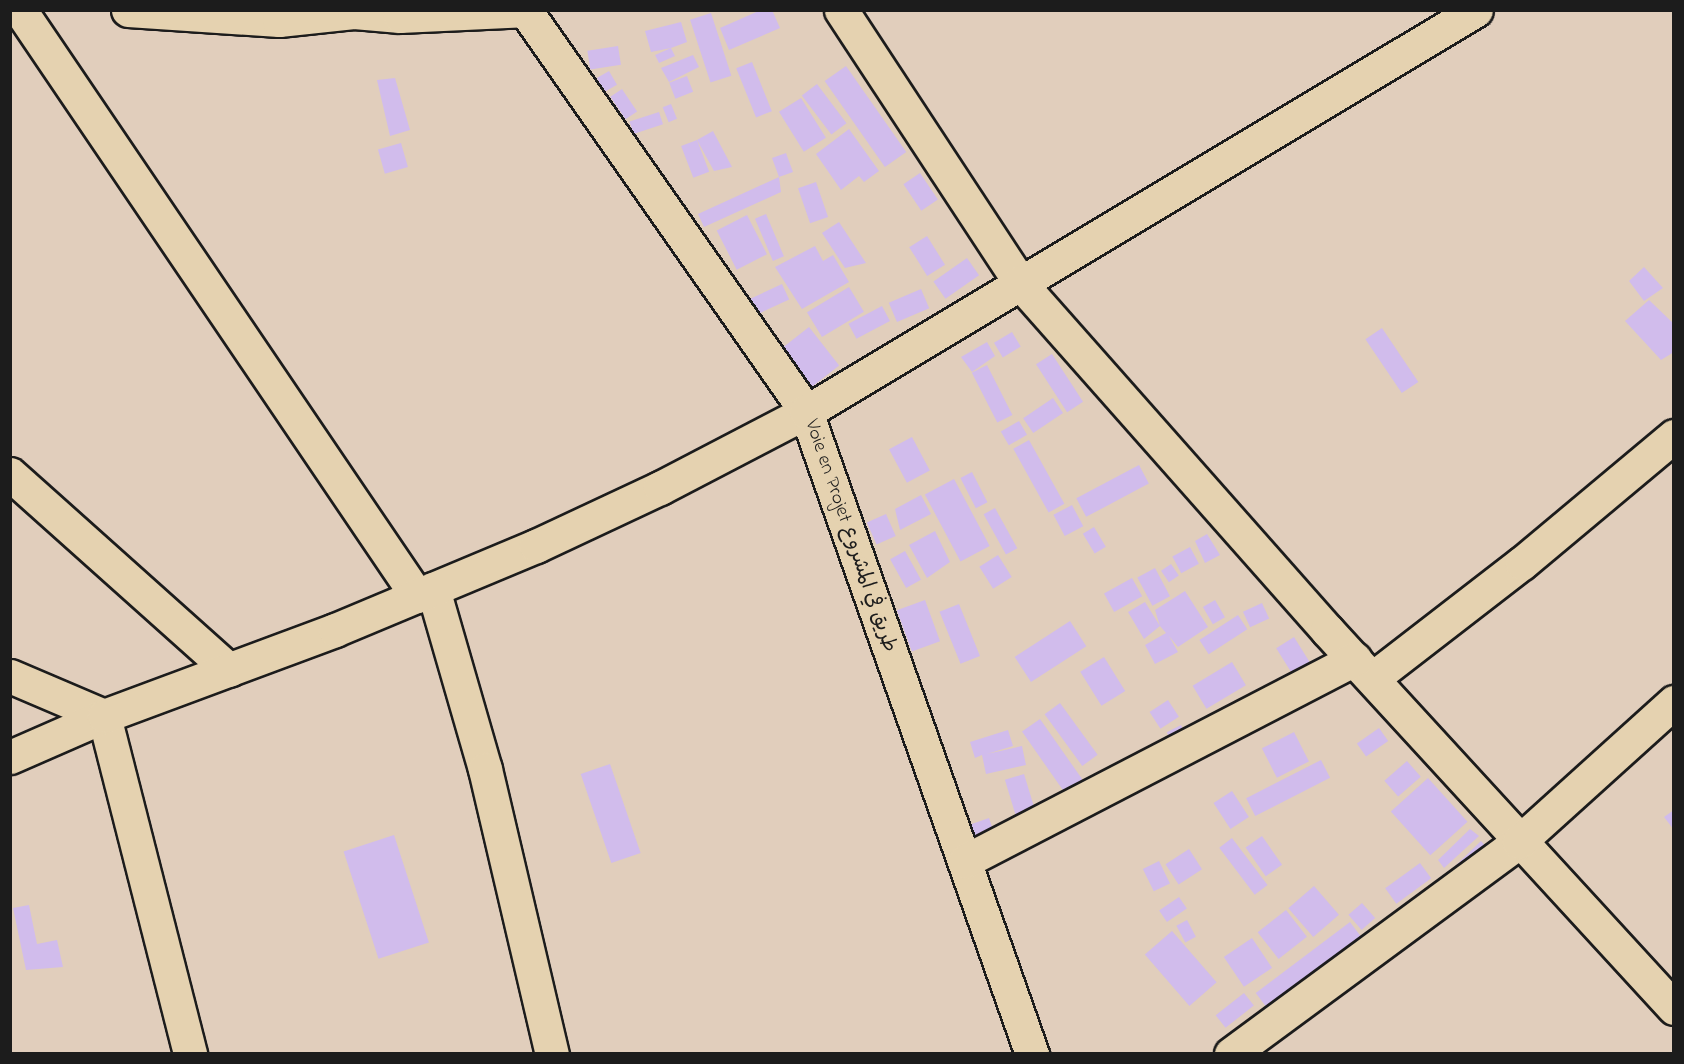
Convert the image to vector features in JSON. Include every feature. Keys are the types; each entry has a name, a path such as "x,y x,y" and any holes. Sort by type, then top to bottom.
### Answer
{"street":[{"path":"20,10 425,592 488,779 552,1053"},
{"path":"128,10 279,20 354,12 400,16 526,11"},
{"path":"841,10 1020,282 1364,669 1674,1008"},
{"path":"10,757 104,716 229,670 425,592 650,493 806,412 1476,10"},
{"name":"Voie en Projet طريق في المشروع","path":"526,11 806,412 1032,1053"},
{"path":"964,861 1364,669 1522,563 1674,436"},
{"path":"10,474 229,670"},
{"path":"10,676 104,716"},
{"path":"1231,1053 1520,842 1672,707"},
{"path":"104,716 190,1053"}],"building":[{"path":"761,10 772,10 780,28 729,50 720,28"},
{"path":"711,13 731,76 710,83 690,20"},
{"path":"681,22 687,42 651,52 645,31"},
{"path":"618,46 621,65 590,70 587,51"},
{"path":"671,48 675,56 659,63 655,55"},
{"path":"693,55 699,67 669,82 661,68"},
{"path":"752,62 772,111 756,118 736,68"},
{"path":"846,66 906,152 885,167 825,81"},
{"path":"609,71 617,85 605,92 597,78"},
{"path":"687,76 693,92 675,99 669,83"},
{"path":"395,78 410,130 390,136 377,80"},
{"path":"817,84 846,123 831,135 802,95"},
{"path":"622,89 637,111 625,119 610,97"},
{"path":"801,98 826,138 804,152 779,112"},
{"path":"671,104 677,119 669,122 663,107"},
{"path":"659,112 663,124 634,134 630,122"},
{"path":"849,129 879,171 864,182 859,176 841,190 816,154"},
{"path":"713,131 732,167 714,171 697,140"},
{"path":"697,140 709,172 693,178 681,146"},
{"path":"401,143 408,167 385,174 378,150"},
{"path":"786,153 793,172 779,177 772,158"},
{"path":"920,173 938,200 921,211 903,184"},
{"path":"779,177 781,192 704,227 698,214"},
{"path":"816,182 828,217 810,223 798,188"},
{"path":"766,214 784,256 773,261 755,219"},
{"path":"747,215 767,254 737,270 717,230"},
{"path":"839,222 866,263 845,268 822,233"},
{"path":"927,236 945,265 927,276 909,247"},
{"path":"815,246 823,261 833,255 849,282 802,309 775,267"},
{"path":"967,258 979,275 945,299 933,282"},
{"path":"1644,267 1663,288 1644,301 1629,281"},
{"path":"782,284 789,299 755,315 748,300"},
{"path":"849,287 864,312 822,337 807,312"},
{"path":"921,289 929,308 897,322 889,303"},
{"path":"1649,300 1674,324 1674,352 1661,360 1625,321"},
{"path":"882,306 890,321 856,339 848,324"},
{"path":"809,327 839,366 805,392 775,353"},
{"path":"1382,328 1418,382 1402,393 1365,339"},
{"path":"1012,332 1021,347 1003,357 994,343"},
{"path":"987,342 995,356 972,372 961,357"},
{"path":"1052,354 1083,402 1067,412 1036,364"},
{"path":"987,365 1012,415 997,423 972,373"},
{"path":"1053,398 1063,413 1033,433 1023,418"},
{"path":"1019,421 1027,435 1009,445 1001,432"},
{"path":"912,437 930,471 907,483 889,449"},
{"path":"1029,440 1064,504 1049,513 1013,449"},
{"path":"1139,465 1149,484 1086,517 1076,498"},
{"path":"972,472 987,502 976,508 960,478"},
{"path":"954,479 990,546 961,562 925,494"},
{"path":"921,495 931,514 900,530 895,509"},
{"path":"1072,505 1083,526 1065,536 1053,515"},
{"path":"995,508 1017,548 1006,555 984,514"},
{"path":"886,514 896,536 877,544 867,523"},
{"path":"1094,527 1106,547 1095,553 1083,534"},
{"path":"935,531 950,562 927,578 909,545"},
{"path":"1207,534 1220,555 1205,563 1195,541"},
{"path":"1190,547 1199,564 1181,573 1172,556"},
{"path":"905,551 921,580 906,588 890,559"},
{"path":"998,555 1012,577 993,589 979,567"},
{"path":"1171,564 1179,576 1169,582 1161,571"},
{"path":"1155,568 1170,596 1152,606 1137,577"},
{"path":"1132,578 1142,596 1114,612 1104,594"},
{"path":"1185,591 1208,627 1178,647 1169,636 1178,652 1155,664 1145,645 1166,633 1160,626 1155,610"},
{"path":"925,600 940,641 912,652 897,610"},
{"path":"1215,600 1225,617 1213,624 1203,607"},
{"path":"1145,602 1160,626 1144,639 1128,612"},
{"path":"1262,603 1269,618 1250,627 1243,612"},
{"path":"959,604 980,656 961,664 940,612"},
{"path":"1238,615 1247,629 1209,654 1199,640"},
{"path":"1070,621 1086,646 1031,682 1015,657"},
{"path":"1294,637 1313,668 1295,679 1276,648"},
{"path":"1104,657 1125,691 1101,706 1080,672"},
{"path":"1232,662 1246,685 1206,709 1193,686"},
{"path":"1168,700 1179,717 1160,729 1150,712"},
{"path":"1060,703 1098,755 1082,766 1045,714"},
{"path":"1040,719 1082,780 1064,792 1022,732"},
{"path":"1181,725 1187,737 1173,744 1167,732"},
{"path":"1379,728 1388,741 1366,757 1357,743"},
{"path":"1008,730 1013,746 987,754 1022,746 1026,765 986,774 982,755 975,758 970,742"},
{"path":"1294,732 1309,761 1277,778 1262,748"},
{"path":"1321,760 1330,778 1255,816 1246,798"},
{"path":"1407,761 1421,777 1398,797 1384,781"},
{"path":"610,764 641,853 611,863 581,774"},
{"path":"1024,774 1035,811 1016,817 1005,780"},
{"path":"1428,778 1467,822 1430,855 1391,811"},
{"path":"1232,791 1249,817 1230,829 1214,803"},
{"path":"1674,810 1674,830 1664,817"},
{"path":"989,818 996,838 978,844 971,824"},
{"path":"1470,829 1479,836 1444,868 1438,860"},
{"path":"394,835 429,942 379,959 344,851"},
{"path":"1262,836 1282,865 1266,876 1246,847"},
{"path":"1232,838 1268,885 1255,895 1219,848"},
{"path":"1481,841 1488,849 1457,876 1452,869"},
{"path":"1189,849 1202,869 1179,884 1166,864"},
{"path":"1159,861 1170,883 1154,891 1143,869"},
{"path":"1420,863 1431,878 1396,904 1385,888"},
{"path":"1314,886 1339,915 1313,937 1288,908"},
{"path":"1179,897 1187,909 1167,922 1159,910"},
{"path":"1362,903 1375,918 1362,930 1348,915"},
{"path":"29,905 37,944 57,940 63,967 26,970 13,908"},
{"path":"1286,910 1307,937 1279,959 1258,932"},
{"path":"1187,920 1196,937 1185,942 1176,926"},
{"path":"1350,922 1362,938 1268,1009 1256,993"},
{"path":"1172,931 1217,982 1189,1006 1145,955"},
{"path":"1252,938 1272,968 1244,987 1224,957"},
{"path":"1244,993 1254,1006 1225,1028 1216,1015"}]}
